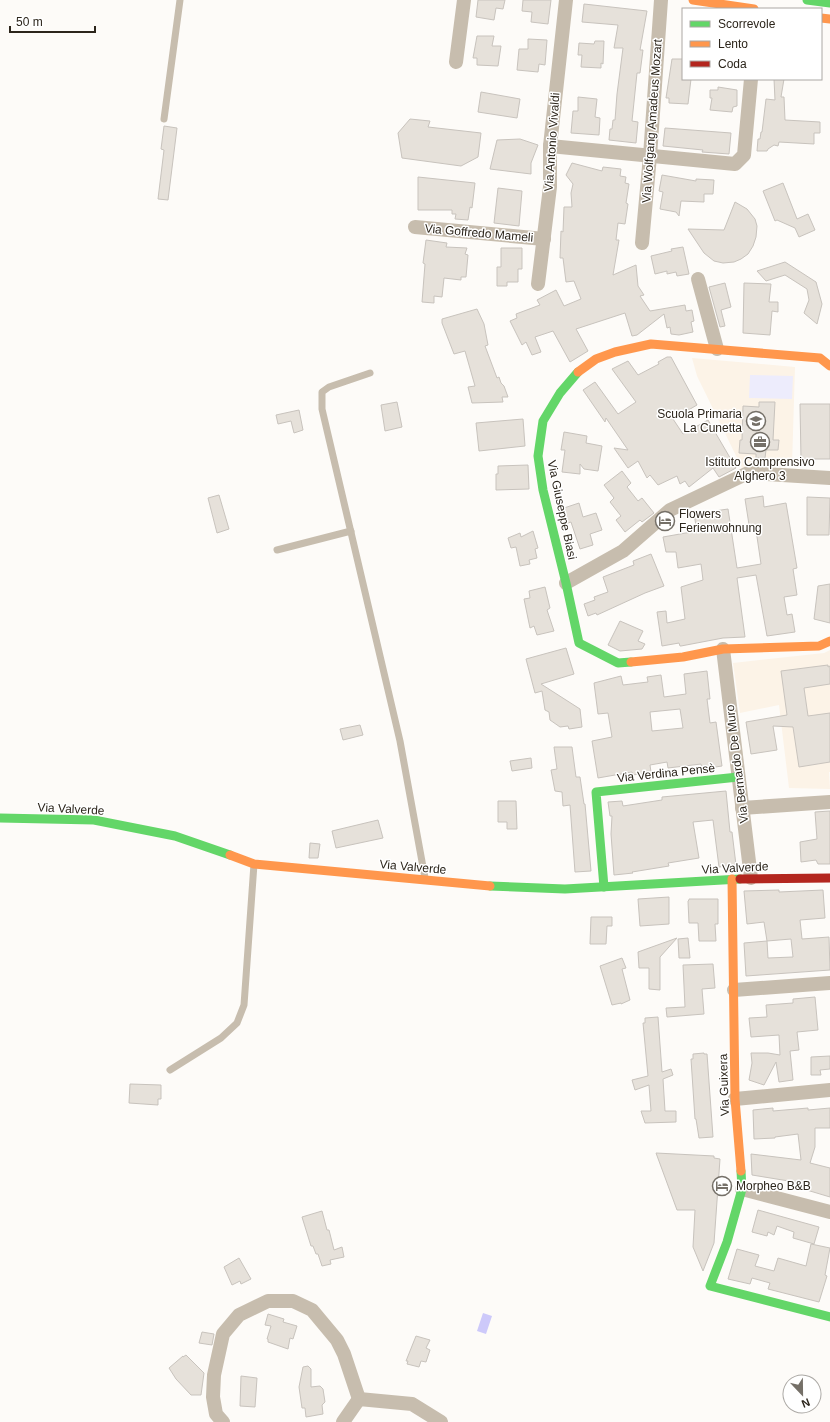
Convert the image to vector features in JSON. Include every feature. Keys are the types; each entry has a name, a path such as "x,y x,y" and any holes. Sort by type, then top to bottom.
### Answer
{"street":[{"path":"456,62 464,0"},
{"name":"Via Antonio Vivaldi","path":"538,284 550,187 550,146 566,0"},
{"name":"Via Wolfgang Amadeus Mozart","path":"642,243 661,0"},
{"path":"692,0 748,8"},
{"path":"807,0 830,3"},
{"path":"550,146 735,164 744,155 751,80"},
{"name":"Via Goffredo Mameli","path":"415,227 544,239"},
{"path":"698,279 717,349"},
{"name":"Via Giuseppe Biasi","path":"830,366 820,358 651,344 615,352 596,359 580,370 560,393 543,421 538,456 543,490 579,643 618,663 683,657 723,649 818,646 830,641"},
{"path":"566,583 622,551 670,510 748,473 830,478"},
{"name":"Via Bernardo De Muro","path":"723,649 751,878"},
{"name":"Via Verdina Pensè","path":"604,887 596,792 738,777"},
{"path":"742,808 830,802"},
{"name":"Via Valverde","path":"0,818 94,820 175,836 254,864 503,887 565,889 751,878 830,878"},
{"name":"Via Guixera","path":"732,879 735,1099 742,1188 727,1242 710,1286 830,1317"},
{"path":"734,990 830,983"},
{"path":"735,1099 830,1090"},
{"path":"742,1188 830,1212"},
{"path":"223,1422 216,1414 213,1397 214,1375 223,1334 238,1315 268,1302 293,1301 312,1310 337,1340 344,1354 353,1385 359,1399"},
{"path":"343,1422 359,1399"},
{"path":"359,1399 412,1404 441,1422"}],"lane":[{"path":"164,119 180,0"},
{"path":"370,373 329,387 322,392 322,408 400,740 425,880"},
{"path":"277,550 351,531"},
{"path":"170,1070 221,1038 237,1022 244,1005 254,864"}],"shaded area":[{"name":"Scuola Primaria La Cunetta","path":"692,358 795,367 792,466 742,468 697,376"},
{"path":"750,375 793,376 792,399 749,398"},
{"path":"830,650 830,789 789,788 779,705 740,713 733,663 824,653"},
{"path":"483,1313 492,1316 486,1334 477,1331"}],"building":[{"path":"478,0 505,0 503,9 496,8 494,20 476,17"},
{"path":"523,0 551,0 548,24 531,22 532,12 522,11"},
{"path":"584,4 647,11 640,50 643,50 640,73 637,73 632,121 638,122 636,143 609,140 610,129 612,129 613,120 615,120 623,48 614,48 618,25 582,22"},
{"path":"477,36 494,36 492,46 501,46 498,66 477,65 477,58 473,58"},
{"path":"528,39 547,40 545,65 539,64 538,72 517,70 519,49 528,49"},
{"path":"595,41 604,41 603,64 601,63 601,68 581,67 582,55 578,55 579,43 594,44"},
{"path":"672,59 682,59 682,80 691,80 688,104 669,103 669,98 666,98"},
{"path":"774,80 784,80 781,97 784,97 785,120 820,122 820,133 814,133 814,144 779,142 778,146 774,145 767,151 757,151 758,139 760,139 762,132 766,99 775,100"},
{"path":"718,87 737,90 737,106 733,107 732,112 710,110 712,98 710,98 710,90 718,90"},
{"path":"481,92 520,99 517,118 478,112"},
{"path":"578,97 597,99 595,117 600,118 599,135 571,133 573,111 578,111"},
{"path":"410,119 430,121 428,127 481,133 478,157 461,166 402,158 398,133"},
{"path":"164,126 177,128 168,200 158,199 164,150 161,149"},
{"path":"665,128 731,133 729,154 702,152 703,150 663,146"},
{"path":"520,139 538,145 531,163 531,174 490,169 497,140"},
{"path":"572,163 602,171 603,167 621,169 620,176 626,177 625,183 629,184 626,203 628,204 625,224 618,223 616,240 619,240 613,275 636,265 638,286 644,295 640,296 650,311 685,305 686,311 692,310 694,321 691,322 693,332 679,335 671,334 670,327 667,328 664,314 637,335 632,336 625,313 576,329 588,351 570,362 553,331 535,337 541,352 532,355 526,342 522,345 510,321 517,318 516,314 540,305 537,300 556,290 564,306 581,299 574,281 566,282 563,258 560,258 564,207 572,207 571,193 573,184 566,175"},
{"path":"662,175 696,181 696,179 714,180 713,194 704,194 704,202 681,201 679,216 676,212 660,209 663,192 659,191"},
{"path":"418,177 475,183 472,208 470,207 468,220 455,219 456,214 452,214 452,210 418,210"},
{"path":"783,183 797,219 808,214 815,230 799,237 795,228 777,220 775,221 763,191"},
{"path":"498,188 522,191 519,226 494,223"},
{"path":"735,202 747,209 755,219 757,226 753,246 748,254 734,262 723,263 714,261 704,253 688,229 724,230"},
{"path":"426,240 447,243 446,247 467,248 465,254 468,255 466,277 461,277 461,280 444,278 442,297 434,296 434,303 422,302 425,264 423,263"},
{"path":"683,247 689,274 677,276 676,272 667,274 667,271 655,274 651,256 672,251 671,249"},
{"path":"501,248 522,248 522,269 518,269 518,282 507,282 507,286 497,286 497,267 501,267"},
{"path":"785,262 816,282 822,304 817,324 804,313 809,300 807,289 785,275 766,281 757,271"},
{"path":"725,283 731,307 721,310 725,326 720,327 709,287"},
{"path":"744,283 771,284 769,302 778,302 778,312 772,311 770,335 743,333"},
{"path":"477,309 484,324 488,345 485,346 497,378 499,377 508,397 502,397 503,402 472,403 468,387 475,386 465,351 454,354 442,323 442,319"},
{"path":"667,357 671,357 697,405 673,419 683,434 708,420 736,468 719,477 713,468 689,487 685,481 680,484 677,476 658,485 650,475 647,478 638,461 628,468 614,448 628,450 606,418 605,422 583,390 595,382 618,414 636,402 612,369 628,361 638,375 659,364 658,362"},
{"path":"397,402 402,427 385,431 381,405"},
{"path":"759,402 775,402 773,440 779,440 778,450 766,450 765,458 756,458 756,454 739,453 740,440 742,440 743,406 759,407"},
{"path":"800,404 830,404 830,459 801,459"},
{"path":"299,410 303,430 294,433 291,421 278,424 276,415"},
{"path":"523,419 525,446 479,451 476,423"},
{"path":"564,432 587,436 586,443 602,446 598,471 584,469 580,464 580,474 562,472 565,450 561,450"},
{"path":"528,465 529,489 496,490 496,474 498,474 498,466"},
{"path":"622,471 631,483 627,487 638,501 642,498 654,513 642,522 640,520 625,532 616,520 621,516 610,502 614,498 604,485"},
{"path":"219,495 229,529 217,533 208,498"},
{"path":"763,496 764,507 786,503 797,568 793,569 797,595 784,597 787,615 792,614 795,632 767,636 756,575 737,578 745,637 723,638 681,646 679,643 662,646 657,612 666,611 667,623 685,619 681,587 703,580 701,564 678,568 676,552 666,552 663,537 697,531 694,514 728,509 737,568 761,564 756,530 750,531 745,499"},
{"path":"807,497 830,498 829,535 807,535"},
{"path":"579,503 583,517 596,513 602,530 590,534 593,545 580,549 571,522 565,524 561,509"},
{"path":"533,531 538,548 535,549 537,558 529,560 530,564 520,566 516,547 511,548 508,538 520,533 521,537"},
{"path":"651,554 664,586 597,615 596,613 588,616 584,604 595,600 594,597 608,592 603,577 634,565 633,561"},
{"path":"830,584 830,623 814,619 818,586"},
{"path":"545,587 550,608 547,610 554,631 537,635 534,626 530,628 524,599 530,598 529,591"},
{"path":"620,621 643,631 638,641 645,644 642,649 620,651 608,645"},
{"path":"566,648 574,674 541,684 580,709 582,727 569,729 568,726 560,727 550,720 549,712 545,710 542,691 535,693 526,659"},
{"path":"828,665 828,667 830,666 830,684 804,688 808,716 830,713 830,762 799,767 793,727 773,726 777,750 751,754 746,722 787,715 781,671"},
{"path":"707,671 710,699 707,699 710,723 716,722 722,766 702,769 701,764 668,768 667,762 650,765 651,772 633,775 632,772 598,778 592,741 612,737 608,713 598,714 594,683 621,676 623,685 648,682 647,677 661,675 664,697 686,694 684,674","holes":["680,709 683,728 652,731 650,712"]},
{"path":"360,725 363,735 343,740 340,729"},
{"path":"554,747 572,747 576,777 580,777 585,804 591,871 575,872 570,805 563,806 562,792 555,791 551,770 557,769"},
{"path":"531,758 532,768 512,771 510,761"},
{"path":"726,791 730,832 732,832 736,865 719,867 713,820 693,822 699,858 668,863 669,866 614,875 611,834 612,816 610,816 608,802 622,801 623,806 662,800 662,797"},
{"path":"498,801 516,801 517,829 507,829 507,822 498,822"},
{"path":"830,811 830,864 818,864 816,860 801,862 800,842 817,839 815,812"},
{"path":"378,820 383,838 336,848 332,831"},
{"path":"310,843 320,844 318,858 309,858"},
{"path":"779,890 779,892 823,890 825,918 800,920 802,939 829,937 830,970 746,976 744,943 767,941 764,922 747,924 744,891","holes":["791,939 793,957 768,958 767,941"]},
{"path":"669,897 669,924 640,926 638,899"},
{"path":"689,899 718,899 718,924 715,924 716,941 699,941 698,923 689,923"},
{"path":"591,917 612,917 612,926 607,926 606,944 590,944"},
{"path":"677,938 660,957 660,990 649,989 649,968 639,968 638,952"},
{"path":"688,938 690,958 679,958 678,939"},
{"path":"622,958 626,968 622,969 630,1000 621,1004 612,1005 600,966"},
{"path":"713,964 715,988 702,989 704,1014 667,1017 666,1008 685,1007 683,965"},
{"path":"815,997 818,1030 797,1032 799,1050 790,1051 793,1080 779,1082 776,1062 764,1085 749,1080 752,1063 751,1053 780,1055 779,1035 751,1037 749,1018 767,1017 766,1005 793,1003 793,999"},
{"path":"658,1017 662,1072 671,1069 673,1075 663,1079 665,1111 676,1111 676,1122 645,1123 641,1111 651,1111 649,1085 635,1090 632,1080 648,1076 643,1023 645,1023 645,1018"},
{"path":"693,1054 707,1054 713,1137 699,1138 695,1119 691,1059 693,1059"},
{"path":"830,1056 830,1069 820,1070 821,1075 811,1075 811,1057"},
{"path":"130,1084 161,1085 161,1099 158,1099 158,1105 129,1103"},
{"path":"773,1108 773,1111 830,1108 830,1128 815,1128 815,1147 810,1163 830,1168 830,1197 800,1188 801,1183 752,1175 751,1154 801,1160 798,1134 775,1138 754,1139 753,1110"},
{"path":"656,1153 714,1156 714,1158 720,1159 714,1243 703,1271 693,1247 695,1210 677,1210"},
{"path":"758,1210 819,1227 814,1244 793,1238 794,1232 777,1226 774,1235 768,1232 767,1236 752,1232"},
{"path":"322,1211 334,1250 342,1247 344,1257 330,1260 331,1264 322,1266 318,1254 316,1254 313,1246 311,1246 302,1217"},
{"path":"811,1244 830,1248 825,1275 827,1276 819,1302 768,1289 770,1283 752,1278 750,1284 728,1279 737,1249 759,1255 755,1266 774,1271 778,1258 806,1266"},
{"path":"239,1258 251,1279 241,1284 240,1281 232,1285 224,1267"},
{"path":"268,1314 284,1319 283,1322 297,1326 293,1339 290,1338 288,1349 268,1342 267,1339 271,1326 265,1325"},
{"path":"202,1332 214,1334 212,1345 199,1343"},
{"path":"416,1336 430,1340 426,1348 430,1350 426,1362 421,1361 419,1367 407,1364 408,1361 406,1361"},
{"path":"186,1355 204,1373 201,1395 191,1395 176,1379 169,1368"},
{"path":"308,1366 311,1369 311,1387 320,1386 323,1389 325,1402 322,1405 323,1414 306,1417 305,1408 302,1408 299,1387 303,1367"},
{"path":"241,1376 257,1378 255,1407 240,1406"}],"traffic: fast":[{"path":"807,0 830,3"},
{"path":"578,372 560,393 543,421 538,456 543,490 579,643 618,663 631,662"},
{"path":"604,887 596,792 738,777"},
{"path":"0,818 94,820 175,836 230,855"},
{"path":"490,886 565,889 740,879"},
{"path":"741,1171 742,1189 727,1242 710,1286 830,1317"}],"traffic: slow":[{"path":"693,0 747,8"},
{"path":"822,18 830,19"},
{"path":"578,372 596,359 615,352 651,344 820,358 830,366"},
{"path":"631,662 683,657 723,649 819,646 830,641"},
{"path":"230,855 254,864 490,886"},
{"path":"732,879 735,1099 741,1171"}],"traffic: jam":[{"path":"740,879 830,878"}],"place":[{"name":"Scuola Primaria La Cunetta","path":"756,421"},
{"name":"Istituto Comprensivo Alghero 3","path":"760,442"},
{"name":"Flowers Ferienwohnung","path":"665,521"},
{"name":"Morpheo B&B","path":"722,1186"}]}
